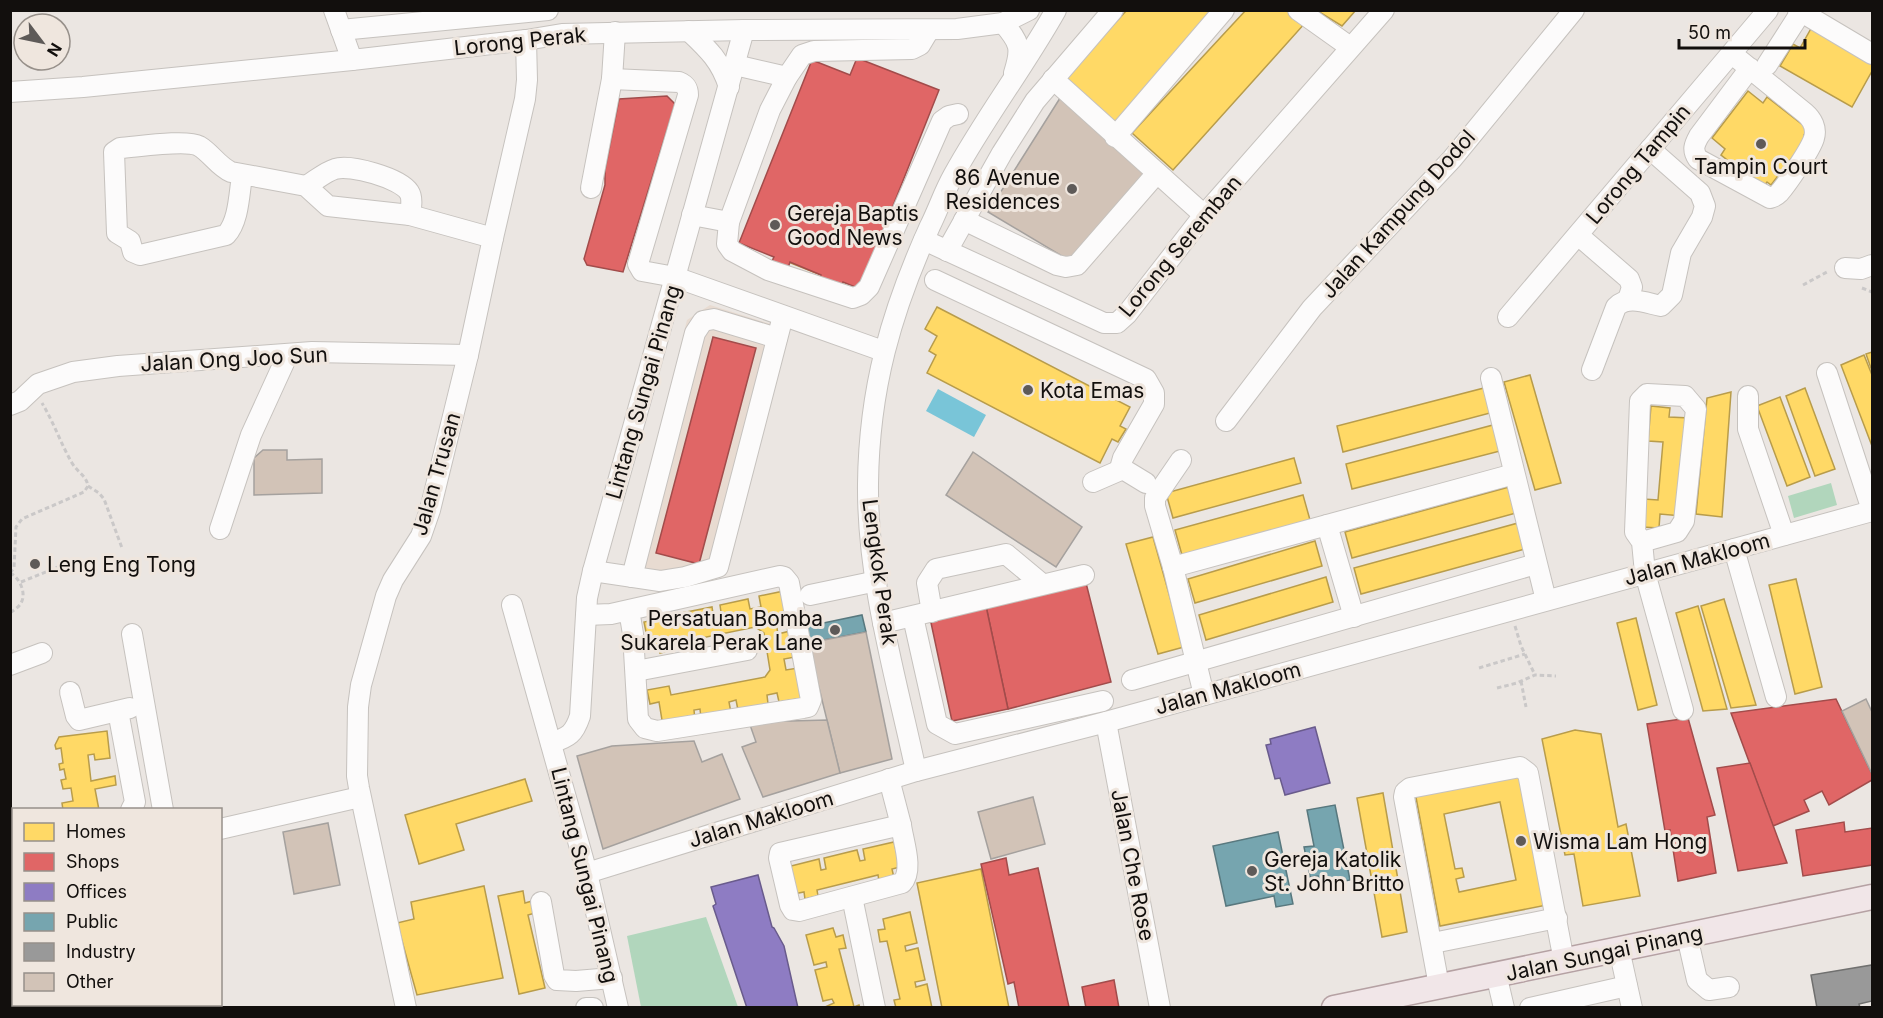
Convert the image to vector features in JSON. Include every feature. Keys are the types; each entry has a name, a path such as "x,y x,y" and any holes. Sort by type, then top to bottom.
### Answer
{"main road":[{"name":"Jalan Sungai Pinang","path":"1339,1007 1872,897"}],"street":[{"path":"334,10 352,60"},
{"path":"341,30 548,10"},
{"path":"553,10 559,16 562,34"},
{"name":"Lorong Perak","path":"10,92 83,87 352,60 562,34 957,29 1003,23 1029,10"},
{"name":"Lengkok Perak","path":"916,771 883,623 868,486 872,417 884,351 910,273 952,178 976,137 1033,51 1056,10"},
{"path":"947,251 1002,153 1035,100 1113,10"},
{"path":"1115,137 1224,10"},
{"name":"Lorong Seremban","path":"924,240 1104,323 1117,323 1127,314 1204,215 1384,10"},
{"name":"Jalan Kampung Dodol","path":"1226,421 1312,308 1452,159 1575,10"},
{"name":"Lorong Tampin","path":"1508,317 1768,10"},
{"path":"1300,11 1350,47"},
{"path":"1732,54 1759,67 1810,117 1815,126 1815,137 1809,148 1779,193 1770,198 1698,159 1693,146 1699,136 1759,67 1800,11 1872,54"},
{"name":"Lengkok Perak","path":"1003,23 1018,44 1020,55 1013,79"},
{"name":"Lintang Sungai Pinang","path":"551,743 566,738 575,730 580,716 587,598 593,571 744,30"},
{"path":"929,30 920,45 912,50 807,52 802,55 787,77 770,110 729,222 727,244 732,251 768,270 853,298 861,295 869,286 942,122 949,116 958,114"},
{"path":"688,31 713,56 723,70 729,87"},
{"path":"591,188 612,79 615,32"},
{"name":"Jalan Trusan","path":"406,1008 360,797 357,776 358,707 361,685 386,596 393,580 421,536 430,510 468,355 525,99 526,40"},
{"path":"735,65 787,77"},
{"path":"612,79 679,82 685,84 688,89 638,264 642,271 675,277 884,351"},
{"path":"1053,79 1204,215"},
{"path":"976,137 1002,153"},
{"path":"242,176 234,222 226,235 140,255 133,252 130,241 117,233 113,156 116,149 191,143 204,150 222,168 242,176 306,186 328,206 410,215 493,238"},
{"path":"1592,370 1616,307 1622,301 1661,306 1672,295 1681,253 1702,217 1705,206 1700,193 1650,149"},
{"path":"306,186 335,169 378,173 409,191 410,215"},
{"path":"964,220 1057,265 1066,267 1077,265 1157,173"},
{"path":"692,215 729,222"},
{"path":"1578,235 1629,279 1632,287 1628,300"},
{"path":"1845,268 1861,269 1872,265"},
{"path":"988,304 1000,276"},
{"path":"935,280 1146,380 1154,393 1154,404 1121,465 1123,469 1146,483"},
{"path":"593,571 660,581 714,569 720,563 783,316"},
{"path":"632,577 695,333 703,321 714,319 777,338"},
{"name":"Jalan Ong Joo Sun","path":"10,405 20,401 39,384 73,372 118,366 312,352 468,355"},
{"path":"220,529 250,435 288,354"},
{"path":"1827,373 1872,511"},
{"path":"1491,378 1546,600"},
{"path":"1642,542 1677,532 1684,521 1696,409 1685,396 1647,394 1640,401 1635,532 1642,542 1646,573 1683,711"},
{"path":"1748,396 1748,429 1784,535"},
{"path":"1181,460 1155,498 1155,507 1173,567 1204,695"},
{"path":"1093,482 1123,469"},
{"path":"1173,567 1514,474"},
{"name":"Jalan Makloom","path":"587,873 916,771 1106,722 1872,511"},
{"path":"1327,525 1354,617"},
{"path":"1734,549 1776,697"},
{"path":"1042,584 1006,554 936,569 927,583 923,614 937,724 955,734 1103,701"},
{"path":"1132,680 1536,564"},
{"path":"883,623 1084,575"},
{"path":"586,615 611,614 780,576 784,577 789,583 811,700 808,707 651,731 640,724 638,719 636,671 629,610"},
{"path":"810,595 877,581"},
{"name":"Lintang Sungai Pinang","path":"512,605 587,873 618,1008"},
{"path":"132,634 163,808"},
{"path":"636,671 747,650"},
{"path":"10,665 42,653"},
{"path":"70,692 76,717 79,720 145,705"},
{"path":"118,711 135,802 132,808"},
{"name":"Jalan Che Rose","path":"1106,722 1160,1008"},
{"path":"1439,986 1433,943 1404,797 1405,792 1410,788 1525,769 1528,773 1564,961"},
{"path":"889,779 901,825 908,870 907,878 902,883 799,911 793,910 779,858 780,853 901,825"},
{"path":"222,829 360,797"},
{"path":"852,897 874,1008"},
{"path":"541,902 554,975 557,980 612,978"},
{"path":"1433,943 1557,918"},
{"path":"1687,936 1697,980 1709,990 1729,987"},
{"path":"1619,950 1632,1008"},
{"path":"1496,974 1504,1008"},
{"path":"1530,1008 1627,986"},
{"path":"586,1008 593,1008"}],"path":[{"path":"1803,285 1833,268 1845,268"},
{"path":"10,613 21,604 23,598 21,582 17,576 10,573 14,567 16,527 22,519 84,492 88,486 87,478 74,466 52,420 32,389"},
{"path":"88,486 104,499 123,548"},
{"path":"21,582 68,563"},
{"path":"1511,610 1521,646 1534,675"},
{"path":"1479,668 1525,654"},
{"path":"1497,688 1534,675 1556,676"},
{"path":"1521,681 1526,707"}],"shaded area":[{"path":"710,305 790,330 726,574 664,589 622,585 687,320"}],"green space":[{"path":"1831,483 1837,505 1794,518 1788,496"},
{"path":"706,917 738,1007 641,1007 627,936"}],"water":[{"path":"938,389 986,415 974,437 926,411"}],"building: Homes":[{"path":"1127,10 1217,10 1116,125 1064,78"},
{"path":"1246,10 1289,10 1306,22 1173,170 1132,133"},
{"path":"1316,10 1356,10 1342,26"},
{"path":"1813,25 1872,59 1872,71 1852,107 1780,66 1793,44 1800,48"},
{"path":"905,78 926,86 848,284 843,282 841,288 819,280 821,275 791,263 861,85 897,99","holes":["880,97 896,104 867,174 850,167","848,172 865,178 829,270 812,263"]},
{"name":"Tampin Court","path":"1748,91 1763,103 1767,97 1808,129 1804,135 1807,138 1771,185 1767,182 1763,188 1721,155 1725,149 1712,138"},
{"name":"86 Avenue Residences","path":"1076,123 1085,129 1086,126 1134,159 1119,182 1114,179 1113,182 1120,187 1088,236 1079,231 1077,234 1083,238 1070,258 1014,223 1023,209 1029,212 1031,209 1036,213 1042,203 1024,192 1052,148 1084,168 1089,160 1068,147 1070,144 1065,141"},
{"name":"Kota Emas","path":"937,307 1130,407 1120,426 1126,429 1118,442 1112,439 1100,463 927,373 936,355 929,351 937,336 925,329"},
{"path":"1872,352 1872,371 1866,354"},
{"path":"1864,355 1872,375 1872,446 1841,365"},
{"path":"1530,375 1561,483 1535,490 1504,382"},
{"path":"1484,388 1490,413 1343,452 1337,426"},
{"path":"1805,388 1835,469 1815,476 1786,396"},
{"path":"1731,392 1722,517 1696,514 1707,398"},
{"path":"1780,397 1810,477 1787,486 1757,406"},
{"path":"1651,406 1670,408 1669,417 1690,418 1682,516 1660,514 1659,528 1642,527 1644,499 1658,500 1663,442 1648,441"},
{"path":"1493,425 1500,451 1352,489 1346,464"},
{"path":"1294,458 1301,483 1173,518 1166,493"},
{"path":"1509,487 1516,513 1352,558 1345,532"},
{"path":"1303,495 1310,520 1182,555 1175,530"},
{"path":"1518,523 1525,549 1361,594 1354,568"},
{"path":"1153,537 1184,647 1158,654 1126,544"},
{"path":"1315,541 1322,566 1195,603 1188,579"},
{"path":"1326,577 1333,602 1206,640 1199,615"},
{"path":"1796,579 1822,687 1795,694 1769,585"},
{"path":"784,591 789,620 776,622 778,634 790,631 795,657 784,659 786,670 798,668 804,698 779,702 777,693 767,695 768,704 738,710 736,700 729,702 731,713 701,718 700,709 694,710 695,720 663,726 659,702 650,704 647,690 669,686 671,695 765,677 770,670 764,633 755,627 672,644 673,650 660,653 659,645 649,647 644,622 674,616 676,625 683,623 681,613 712,607 714,620 722,619 720,605 748,599 750,609 761,607 759,596"},
{"path":"1724,599 1756,705 1731,708 1701,606"},
{"path":"1698,606 1727,709 1703,711 1676,613"},
{"path":"1636,618 1657,705 1638,710 1617,623"},
{"path":"1575,730 1601,734 1618,827 1626,824 1640,896 1583,906 1574,854 1565,855 1542,739"},
{"path":"107,731 110,758 95,760 94,754 88,755 91,781 115,776 116,785 95,789 99,808 63,808 62,803 73,801 71,788 63,789 61,780 66,779 64,769 60,770 59,764 63,763 61,748 56,749 55,745 59,737"},
{"name":"Wisma Lam Hong","path":"1521,771 1547,905 1440,926 1415,792","holes":["1500,802 1516,880 1459,892 1456,879 1464,877 1462,868 1455,869 1444,814"]},
{"path":"525,779 532,801 456,824 464,850 419,864 405,815"},
{"path":"1383,793 1407,932 1382,937 1357,798"},
{"path":"894,842 900,867 892,869 894,878 879,881 878,875 817,890 818,896 805,899 804,892 794,894 787,867 819,859 821,870 826,869 824,858 857,850 860,861 865,860 863,849"},
{"path":"981,869 1009,1008 942,1008 917,883"},
{"path":"484,886 503,978 417,995 397,923 414,919 411,902"},
{"path":"523,891 525,903 532,901 535,913 528,915 545,988 519,994 498,896"},
{"path":"910,912 917,943 905,946 906,951 918,948 925,980 915,982 916,987 927,984 932,1008 896,1008 894,1000 900,999 887,941 880,942 878,930 885,929 883,919"},
{"path":"833,928 836,937 843,935 846,948 839,949 854,1007 859,1005 860,1008 823,1008 834,1003 832,999 823,1001 815,970 827,967 826,962 814,965 806,935"}],"building: Shops":[{"path":"857,58 939,90 860,289 843,282 841,288 819,280 821,275 790,262 788,268 772,261 774,257 739,243 812,60 850,75"},
{"path":"667,96 675,104 623,272 587,265 584,259 605,185 605,170 619,99"},
{"path":"713,337 756,348 699,564 656,553"},
{"path":"1086,583 1111,682 1008,709 986,606"},
{"path":"986,606 1008,709 952,721 930,618"},
{"path":"1836,699 1872,774 1872,780 1829,805 1822,791 1804,800 1809,811 1773,826 1731,713"},
{"path":"1688,718 1715,815 1707,817 1716,873 1678,881 1670,830 1665,831 1647,724"},
{"path":"1750,763 1787,863 1738,871 1717,768"},
{"path":"1844,822 1845,832 1872,828 1872,865 1803,876 1796,830"},
{"path":"1006,858 1009,875 1038,868 1069,1007 1019,1008 1014,982 1008,984 981,864"},
{"path":"1114,980 1119,1008 1086,1008 1082,987"}],"building: Offices":[{"path":"1315,727 1330,783 1285,795 1280,778 1275,779 1266,745 1271,744 1270,739"},
{"path":"758,875 772,927 784,946 798,1008 747,1008 713,906 716,904 711,887"}],"building: Public":[{"name":"Persatuan Bomba Sukarela Perak Lane","path":"862,615 866,632 808,643 804,627"},
{"path":"1335,805 1350,880 1319,886 1318,876 1310,877 1304,847 1314,846 1307,810"},
{"name":"Gereja Katolik St. John Britto","path":"1278,832 1293,904 1276,907 1274,896 1226,906 1213,846"}],"building: Industry":[{"path":"1872,965 1872,1001 1859,1004 1860,1008 1817,1008 1811,975"}],"building: Other":[{"path":"1062,95 1148,169 1072,259 1067,259 988,212"},
{"path":"263,450 287,450 287,460 322,459 322,493 254,495 254,458"},
{"path":"973,452 1082,527 1056,567 946,495"},
{"path":"866,632 892,759 840,773 808,643"},
{"path":"1866,699 1872,712 1872,774 1842,711"},
{"path":"827,720 840,773 763,797 742,747 756,742 749,722"},
{"path":"694,741 702,762 722,754 740,799 603,849 577,756 612,746"},
{"path":"1033,797 1045,844 991,859 978,812"},
{"path":"328,823 340,885 294,894 283,832"}],"place":[{"name":"Tampin Court","path":"1761,144"},
{"name":"86 Avenue Residences","path":"1072,189"},
{"name":"Gereja Baptis Good News","path":"775,225"},
{"name":"Kota Emas","path":"1028,390"},
{"name":"Leng Eng Tong","path":"35,564"},
{"name":"Persatuan Bomba Sukarela Perak Lane","path":"835,630"},
{"name":"Wisma Lam Hong","path":"1521,841"},
{"name":"Gereja Katolik St. John Britto","path":"1252,871"}]}
